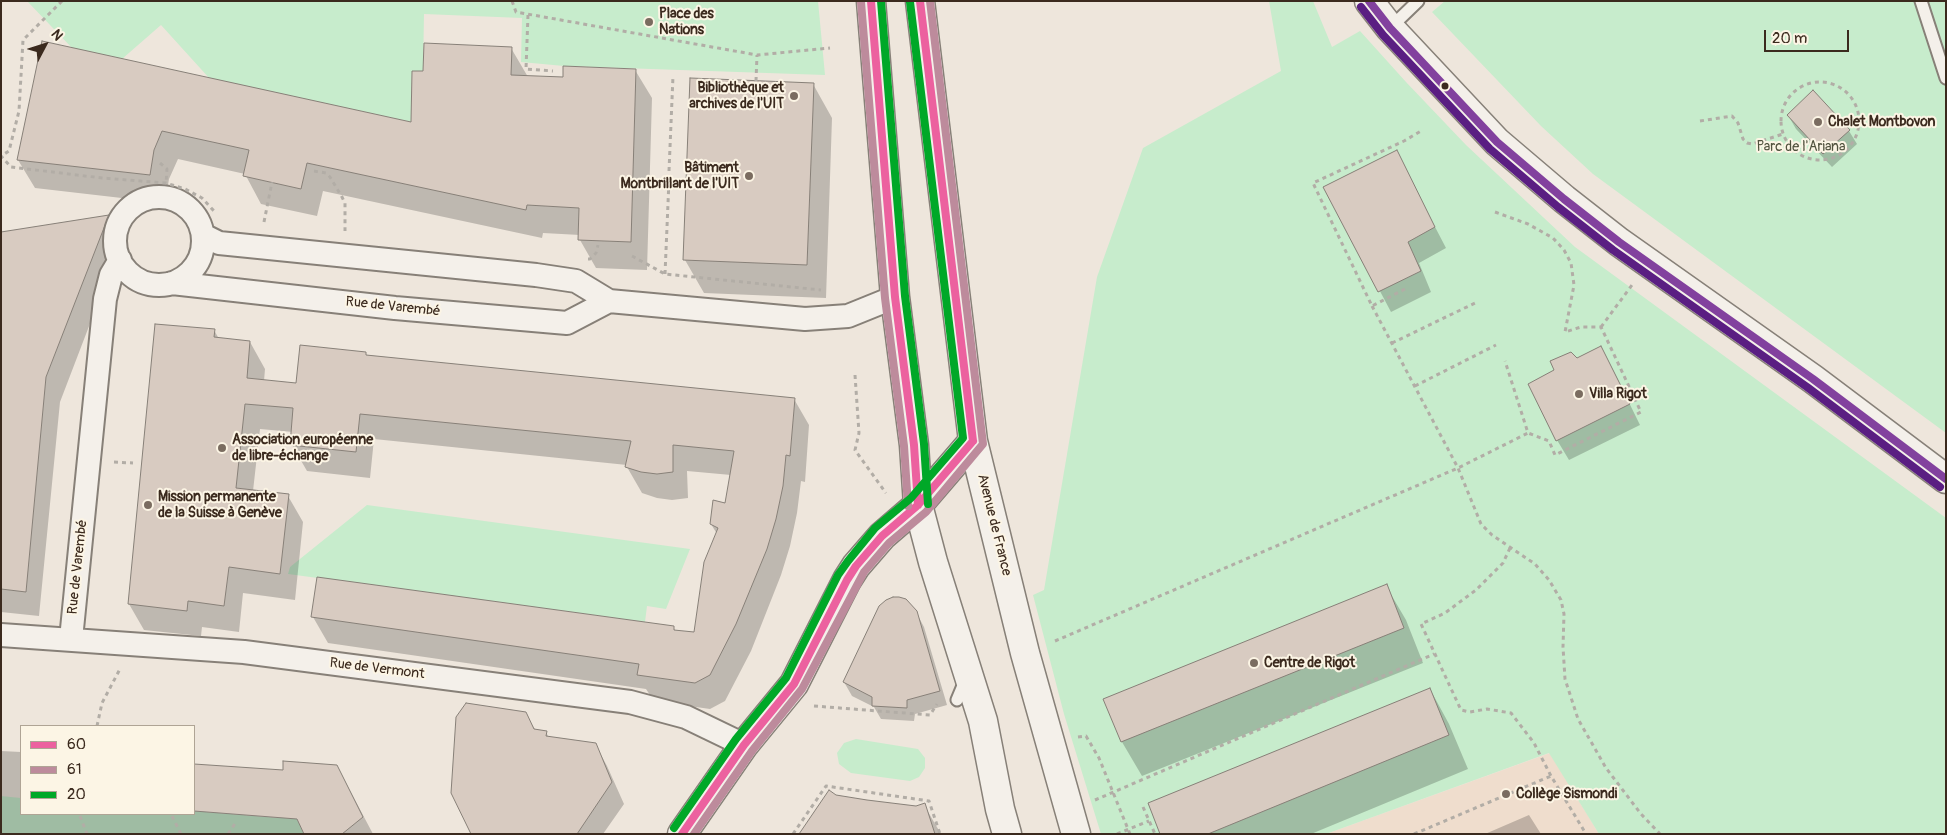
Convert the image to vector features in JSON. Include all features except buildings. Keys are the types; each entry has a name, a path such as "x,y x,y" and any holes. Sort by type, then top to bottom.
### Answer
{"main road":[{"path":"871,1 894,297 914,445 918,505 933,562 983,721 1000,809 1007,834"},
{"name":"Avenue de France","path":"920,1 973,441 1025,653 1076,834"},
{"path":"1369,1 1390,28 1497,142 1564,199 1619,242 1813,380 1946,479"},
{"path":"682,834 744,745 794,684 856,566 882,536 918,505 973,441"}],"street":[{"path":"171,198 182,203 200,223 203,235 203,248 199,260 188,274 172,283 160,285 136,278 120,260 117,250 116,237 118,226 123,216 134,205 145,199 171,198"},
{"path":"203,235 219,243 536,274 576,281 609,301 805,319 848,316 894,297"},
{"name":"Rue de Varembé","path":"71,639 105,299 111,275 120,260"},
{"name":"Rue de Varembé","path":"172,283 395,308 567,323 609,301"},
{"name":"Rue de Vermont","path":"1,635 244,652 630,702 686,716 744,745"}],"lane":[{"path":"1390,28 1418,1"},
{"path":"1921,1 1946,78"},
{"path":"957,700 968,675"}],"path":[{"path":"62,1 23,40 19,111 9,151 1,156 11,167 102,178 166,183 185,188 202,198 218,216"},
{"path":"512,1 516,12 528,15 756,55 830,48"},
{"path":"528,15 526,69 553,71"},
{"path":"756,55 756,81"},
{"path":"669,171 673,76"},
{"path":"1829,82 1840,87 1851,96 1857,108 1860,121 1857,135 1851,146 1840,155 1828,160 1814,160 1802,156 1791,147 1783,134 1781,113 1786,101 1794,91 1804,85 1829,82"},
{"path":"1700,120 1732,116 1738,123 1747,143 1752,144 1783,134"},
{"path":"1421,131 1404,141 1313,183 1372,306 1458,468 1481,524 1492,535 1535,564 1549,580 1561,600 1564,614 1563,647 1565,679 1578,719 1606,768 1641,814 1660,834"},
{"path":"160,162 167,169 166,183"},
{"path":"314,171 330,177 345,203 345,232 340,231"},
{"path":"665,274 669,180"},
{"path":"264,222 272,182"},
{"path":"1495,212 1528,224 1553,238 1564,250 1571,262 1574,285 1565,332 1581,327 1601,327"},
{"path":"255,220 272,223"},
{"path":"583,258 590,259 594,256 598,245"},
{"path":"632,256 665,274 807,290"},
{"path":"1601,327 1635,281"},
{"path":"1372,306 1405,289"},
{"path":"1392,343 1475,302"},
{"path":"1055,641 1458,468 1528,433 1549,441 1555,455 1641,412 1601,327"},
{"path":"1415,386 1496,345"},
{"path":"1504,361 1528,433"},
{"path":"855,375 858,433 855,450 886,493"},
{"path":"113,462 134,463"},
{"path":"1510,548 1502,564 1476,590 1445,613 1421,624 1461,710 1470,712 1487,709 1511,712 1534,743 1551,776 1586,834"},
{"path":"1092,802 1434,654"},
{"path":"97,725 102,703 121,668"},
{"path":"814,706 930,715 940,698"},
{"path":"1072,738 1086,736 1099,758 1130,834"},
{"path":"1414,834 1551,776"},
{"path":"793,834 826,786 929,801 940,834"},
{"path":"1143,806 1154,834"},
{"path":"80,816 87,834"},
{"path":"172,816 181,834"},
{"path":"1117,834 1149,821"},
{"path":"228,834 236,822"}],"shaded area":[{"name":"Collège Sismondi","path":"1550,753 1599,834 1326,834"}],"green space":[{"path":"27,1 818,1 825,75 564,66 521,62 522,18 424,14 423,71 412,71 411,122 210,79 161,25 122,59 73,49"},
{"path":"1269,1 1313,1 1332,47 1360,31 1466,145 1575,247 1946,518 1946,834 1599,834 1549,753 1326,834 1101,834 1064,714 1033,595 1044,590 1097,277 1143,148 1281,71"},
{"name":"Parc de l'Ariana","path":"1445,1 1946,1 1946,433 1593,174 1541,126 1432,12"},
{"path":"367,505 690,549 666,609 647,606 645,622 288,574 290,567"},
{"path":"856,739 918,749 925,758 925,768 919,777 910,781 851,773 839,764 837,753 844,743"},
{"path":"1,796 20,798 20,815 195,815 195,811 279,818 295,815 304,834 1,834"}],"transit line":[{"name":"60","path":"871,1 895,297 914,445 918,505"},
{"name":"20","path":"881,1 905,296 924,444 928,504"},
{"name":"60","path":"920,1 973,441"},
{"name":"61","path":"694,834 752,751 802,689 864,572 889,543 926,512 983,444 930,1"},
{"path":"1369,1 1390,28 1497,142 1564,199 1619,242 1813,379 1946,479"},
{"name":"61","path":"861,2 885,298 904,446 908,506"},
{"name":"20","path":"674,828 736,739 786,678 838,575 848,561 875,528 911,498 963,438 910,2"},
{"path":"1361,7 1383,35 1490,149 1558,207 1613,250 1807,387 1940,487"},
{"name":"60","path":"682,834 744,745 794,684 856,566 882,536 918,505 973,441"}],"place":[{"name":"Place des Nations","path":"649,22"},
{"name":"Bibliothèque et archives de l'UIT","path":"794,96"},
{"name":"Chalet Montbovon","path":"1818,122"},
{"name":"Bâtiment Montbrillant de l'UIT","path":"749,176"},
{"name":"Villa Rigot","path":"1579,394"},
{"name":"Association européenne de libre-échange","path":"222,448"},
{"name":"Mission permanente de la Suisse à Genève","path":"148,505"},
{"name":"Centre de Rigot","path":"1254,663"},
{"name":"Collège Sismondi","path":"1506,794"}]}
